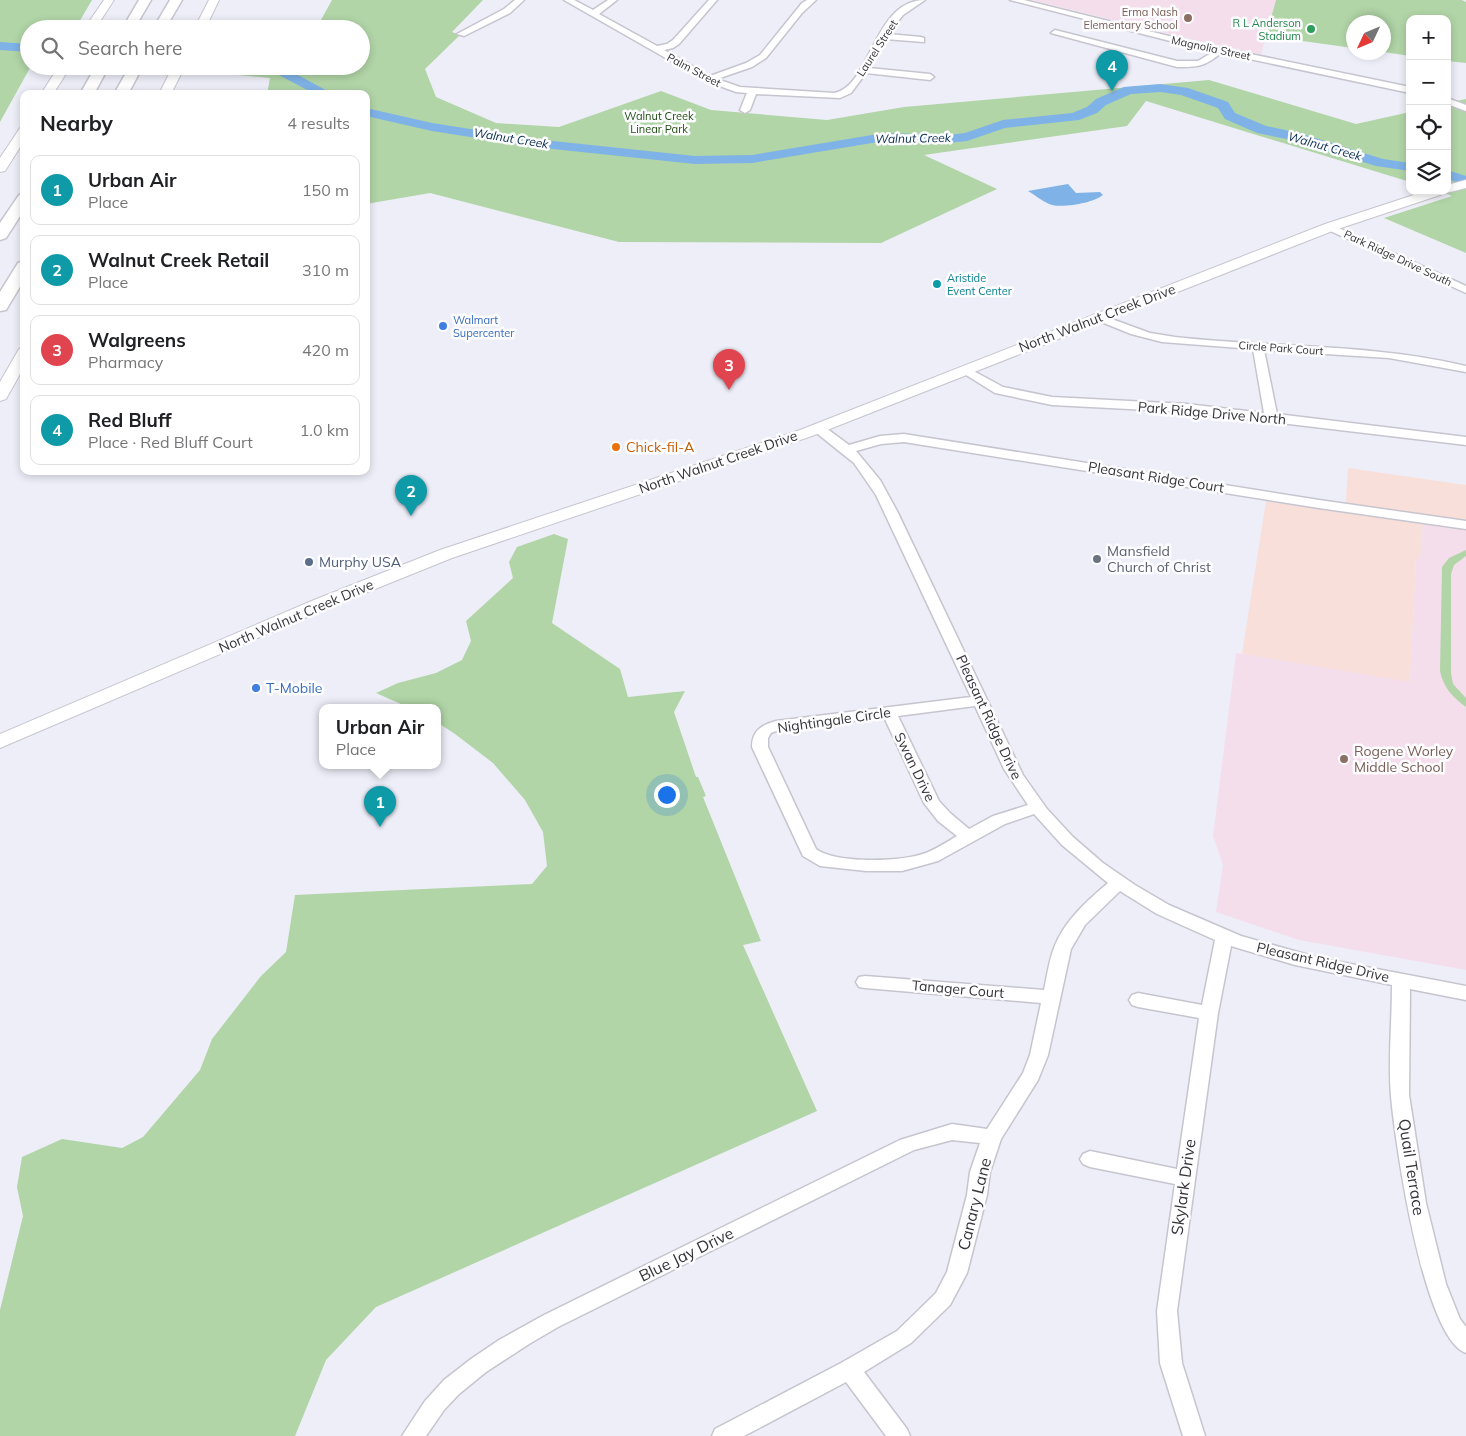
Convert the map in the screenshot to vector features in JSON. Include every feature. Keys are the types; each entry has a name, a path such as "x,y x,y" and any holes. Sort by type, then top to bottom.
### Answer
{"highway":[{"path":"133,20 145,0"},
{"path":"164,20 176,0"},
{"path":"89,90 97,75"},
{"path":"124,88 132,75"},
{"path":"0,235 20,204"},
{"path":"0,306 20,273"}],"main road":[{"path":"95,20 109,0"},
{"path":"204,20 214,0"},
{"path":"50,90 59,75"},
{"path":"167,90 174,75"},
{"path":"0,168 20,137"},
{"path":"1451,188 1466,184"},
{"name":"North Walnut Creek Drive","path":"0,742 321,604 446,554 818,428 1330,227 1428,195"},
{"path":"0,396 20,359"}],"street":[{"path":"461,34 507,11 520,0"},
{"name":"Palm Street","path":"568,0 709,79 730,88 834,96"},
{"path":"593,14 613,0"},
{"path":"656,49 676,42 713,0"},
{"path":"709,79 752,63 768,52 803,6 812,0"},
{"name":"Laurel Street","path":"834,96 848,91 864,70 883,36 899,14 921,0"},
{"name":"Magnolia Street","path":"1014,0 1220,50 1406,89"},
{"path":"1055,33 1177,64 1205,62 1220,50"},
{"path":"883,36 921,40"},
{"path":"864,70 930,77"},
{"path":"745,110 752,91"},
{"path":"1451,103 1466,108"},
{"name":"Park Ridge Drive South","path":"1330,227 1466,290"},
{"name":"Circle Park Court","path":"1098,317 1132,331 1169,340 1400,356 1440,362 1466,369"},
{"path":"1258,346 1271,417"},
{"name":"Park Ridge Drive North","path":"964,370 999,390 1052,401 1187,408 1466,441"},
{"name":"Pleasant Ridge Drive","path":"818,428 848,450 875,482 923,582 950,632 1017,780 1036,808 1067,842 1093,865 1119,883 1176,915 1224,936 1269,952 1466,993"},
{"name":"Pleasant Ridge Court","path":"848,450 880,440 904,438 1320,504 1466,525"},
{"name":"Nightingale Circle","path":"980,701 776,726 766,730 760,737 760,747 809,852 820,860 866,865 902,865 932,857 999,820 1036,808"},
{"name":"Swan Drive","path":"889,712 932,803 944,817 969,838"},
{"name":"Canary Lane","path":"723,1436 849,1370 909,1334 943,1300 957,1273 977,1195 980,1172 992,1138 1031,1075 1039,1054 1062,949 1067,937 1084,914 1119,883"},
{"name":"Skylark Drive","path":"1194,1436 1188,1425 1171,1364 1167,1311 1184,1178 1209,1013 1224,936"},
{"name":"Quail Terrace","path":"1401,980 1400,1096 1416,1203 1436,1284 1452,1324 1466,1344"},
{"name":"Tanager Court","path":"865,982 1051,996"},
{"path":"1138,1000 1209,1013"},
{"name":"Blue Jay Drive","path":"412,1436 440,1398 469,1373 496,1352 550,1321 907,1145 952,1132 992,1138"},
{"path":"1090,1160 1184,1178"},
{"path":"849,1370 899,1436"}],"shaded area":[{"name":"Erma Nash Elementary School","path":"1032,0 1276,0 1261,54 1190,39"},
{"path":"1348,468 1466,485 1466,531 1423,524 1420,560 1416,559 1410,683 1242,654 1266,501 1345,513"},
{"name":"Rogene Worley Middle School","path":"1423,524 1466,531 1466,970 1299,940 1216,912 1223,865 1213,836 1236,653 1410,682 1416,559 1420,559"}],"green space":[{"path":"0,0 92,0 80,20 20,20 20,75 26,75 0,122"},
{"name":"Walnut Creek Linear Park","path":"332,0 483,0 452,32 460,35 425,69 436,97 496,123 559,127 661,91 711,110 827,120 904,107 1209,80 1356,124 1406,113 1406,181 1146,101 1127,126 924,155 997,189 881,243 619,242 430,193 370,203 370,90 268,90 270,78 239,75 370,75 370,20 321,20"},
{"name":"R L Anderson Stadium","path":"1276,0 1462,0 1466,2 1466,63 1451,61 1451,15 1406,15 1406,55 1391,53 1391,15 1346,15 1346,47 1266,36"},
{"path":"1466,99 1466,253 1384,218 1452,196 1449,195 1451,195 1451,102"},
{"path":"554,534 568,539 552,623 620,669 628,697 685,691 674,712 696,777 698,777 706,796 703,797 761,941 743,945 817,1111 376,1307 326,1360 295,1436 0,1436 0,1310 23,1216 17,1187 22,1157 62,1139 122,1148 143,1137 200,1070 212,1039 261,976 286,952 295,895 532,884 547,866 543,832 525,800 493,763 441,725 441,704 401,704 376,693 398,683 436,673 462,660 471,641 466,621 513,578 509,562 517,547"},
{"path":"1466,550 1466,556 1454,565 1451,574 1451,673 1453,684 1466,698 1466,707 1449,692 1440,671 1442,567 1449,558"}],"water":[{"path":"1068,184 1076,193 1100,192 1103,195 1085,203 1061,206 1049,204 1028,191"}],"waterway":[{"name":"Walnut Creek","path":"0,46 20,47"},
{"name":"Walnut Creek","path":"288,75 318,90"},
{"name":"Walnut Creek","path":"370,113 432,127 534,143 695,160 752,159 884,137 947,139 967,137 1003,124 1074,117 1092,110 1101,102 1129,90 1160,88 1183,91 1223,105 1230,116 1262,130 1294,136 1381,163 1406,166"},
{"name":"Walnut Creek","path":"1451,175 1466,181"}],"place":[{"name":"Erma Nash Elementary School","path":"1188,18"},
{"name":"R L Anderson Stadium","path":"1311,29"},
{"name":"Red Bluff","path":"1112,91"},
{"name":"Aristide Event Center","path":"937,284"},
{"name":"Walmart Supercenter","path":"443,326"},
{"name":"Walgreens","path":"729,390"},
{"name":"Chick-fil-A","path":"616,447"},
{"name":"Walnut Creek Retail","path":"411,516"},
{"name":"Mansfield Church of Christ","path":"1097,559"},
{"name":"Murphy USA","path":"309,562"},
{"name":"T-Mobile","path":"256,688"},
{"name":"Rogene Worley Middle School","path":"1344,759"},
{"name":"Urban Air","path":"380,827"}]}
